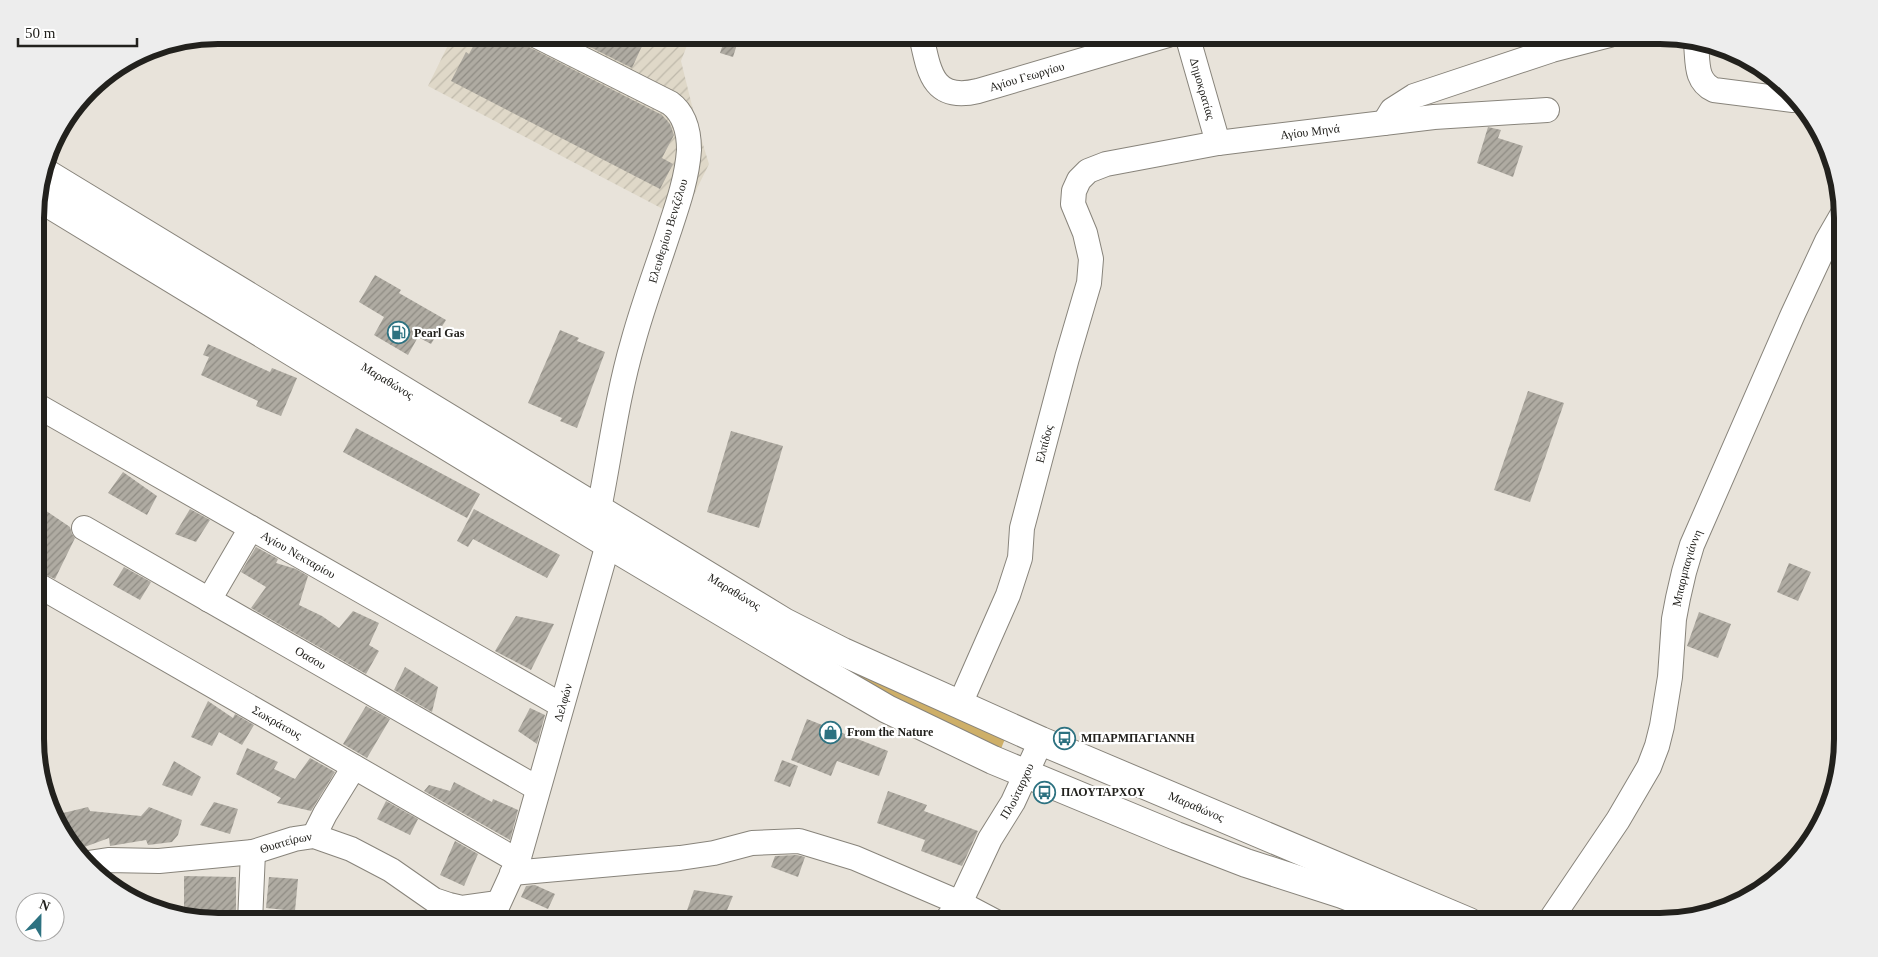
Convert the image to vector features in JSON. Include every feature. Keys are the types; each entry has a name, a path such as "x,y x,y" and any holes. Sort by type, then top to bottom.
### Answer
{"main road":[{"name":"Μαραθώνος","path":"49,175 784,622 843,652 960,704 1028,760 1227,856 1342,894 1392,913"},
{"name":"Μαραθώνος","path":"45,201 608,544 862,695 932,732 1028,760 1299,849 1448,913"}],"street":[{"name":"Ελευθερίου Βενιζέλου","path":"553,44 670,103 678,109 683,118 688,136 689,150 683,189 625,372 599,509"},
{"name":"Αγίου Γεωργίου","path":"923,44 934,79 945,90 960,94 978,91 1137,44"},
{"name":"Δημοκρατίας","path":"1190,44 1218,143"},
{"path":"1384,123 1392,110 1414,96 1575,44"},
{"path":"1697,48 1700,78 1705,86 1714,90 1787,99"},
{"name":"Αγίου Μηνά","path":"1079,180 1098,166 1218,143 1434,117 1547,110"},
{"name":"Ελπίδος","path":"960,704 1008,595 1020,558 1022,528 1089,283 1091,259 1088,243 1072,204 1074,191 1079,180"},
{"name":"Μπαρμπαγιάννη","path":"1556,913 1618,820 1657,746 1670,676 1674,619 1692,545 1766,376 1834,246"},
{"name":"Αγίου Νεκταρίου","path":"44,410 562,705"},
{"name":"Οασου","path":"84,528 537,788"},
{"path":"209,600 251,528"},
{"name":"Δελφών","path":"494,913 515,867 608,544"},
{"name":"Σωκράτους","path":"44,589 354,767 515,867"},
{"name":"Πλούταρχου","path":"953,913 960,903 990,839 1013,802 1028,760"},
{"path":"314,836 325,814 354,767"},
{"name":"Θυατείρων","path":"95,862 108,860 160,861 253,852 294,838 314,836 351,849 390,870 434,900 462,908 494,913"},
{"path":"515,867 680,858 714,853 752,843 799,841 855,858 979,913"},
{"path":"250,913 253,852"}],"shaded area":[{"path":"449,44 688,44 681,61 696,122 709,164 682,219 428,86"},
{"path":"777,628 1005,739 1000,751 915,713"}],"building":[{"path":"474,44 525,44 662,115 670,124 674,135 662,158 673,164 660,189 451,81 466,52 469,54"},
{"path":"584,44 643,44 632,68"},
{"path":"723,44 737,44 733,57 720,53"},
{"path":"1488,127 1501,130 1498,138 1523,146 1513,177 1477,163"},
{"path":"375,275 401,290 399,293 446,320 431,344 418,337 408,355 374,335 384,317 359,302"},
{"path":"560,330 579,338 577,341 605,352 577,428 560,421 562,418 528,403"},
{"path":"208,344 270,372 272,368 297,378 281,416 256,406 258,401 201,375 209,357 203,355"},
{"path":"1528,391 1564,403 1530,502 1494,490"},
{"path":"356,428 480,494 467,518 343,452"},
{"path":"731,431 783,446 759,528 707,512"},
{"path":"123,472 157,496 147,515 108,493"},
{"path":"44,509 70,527 75,538 55,579 44,574"},
{"path":"190,509 210,520 196,542 175,534"},
{"path":"474,509 560,555 547,578 473,539 468,547 457,541"},
{"path":"256,547 278,559 276,563 296,569 308,576 299,605 322,616 339,628 353,611 379,623 369,645 379,651 366,674 251,608 266,587 241,572"},
{"path":"1789,563 1811,572 1798,601 1777,592"},
{"path":"124,567 151,582 140,600 113,585"},
{"path":"1699,612 1731,624 1718,658 1687,646"},
{"path":"516,616 554,624 531,670 495,651"},
{"path":"405,667 438,687 432,712 394,690"},
{"path":"208,701 233,718 235,714 254,725 242,745 219,732 212,746 191,737"},
{"path":"366,706 390,719 367,758 343,744"},
{"path":"530,708 545,715 537,744 518,731"},
{"path":"807,719 888,751 879,776 837,761 831,776 791,760"},
{"path":"247,748 278,762 274,769 295,779 310,758 335,772 311,811 277,803 281,798 236,774"},
{"path":"782,760 798,766 790,787 774,781"},
{"path":"174,761 201,777 192,796 162,785"},
{"path":"454,782 492,802 493,799 518,810 510,840 424,791 429,785 450,791"},
{"path":"888,791 927,805 924,811 978,831 962,866 921,851 925,840 877,823"},
{"path":"386,801 418,819 410,835 377,819"},
{"path":"214,802 238,809 230,834 200,825"},
{"path":"88,807 90,811 141,816 149,807 182,820 178,835 172,842 148,845 146,840 110,846 109,838 82,848 61,814"},
{"path":"455,841 478,854 464,886 440,875"},
{"path":"797,855 805,857 798,877 771,867 775,856"},
{"path":"184,876 236,877 236,913 206,913 184,910"},
{"path":"269,877 298,879 295,911 266,908"},
{"path":"535,885 555,894 548,909 521,897 526,886"},
{"path":"694,890 733,896 726,913 686,913"}],"place":[{"name":"Pearl Gas","path":"398,333"},
{"name":"From the Nature","path":"831,732"},
{"name":"ΜΠΑΡΜΠΑΓΙΑΝΝΗ","path":"1065,738"},
{"name":"ΠΛΟΥΤΑΡΧΟΥ","path":"1045,792"}]}
